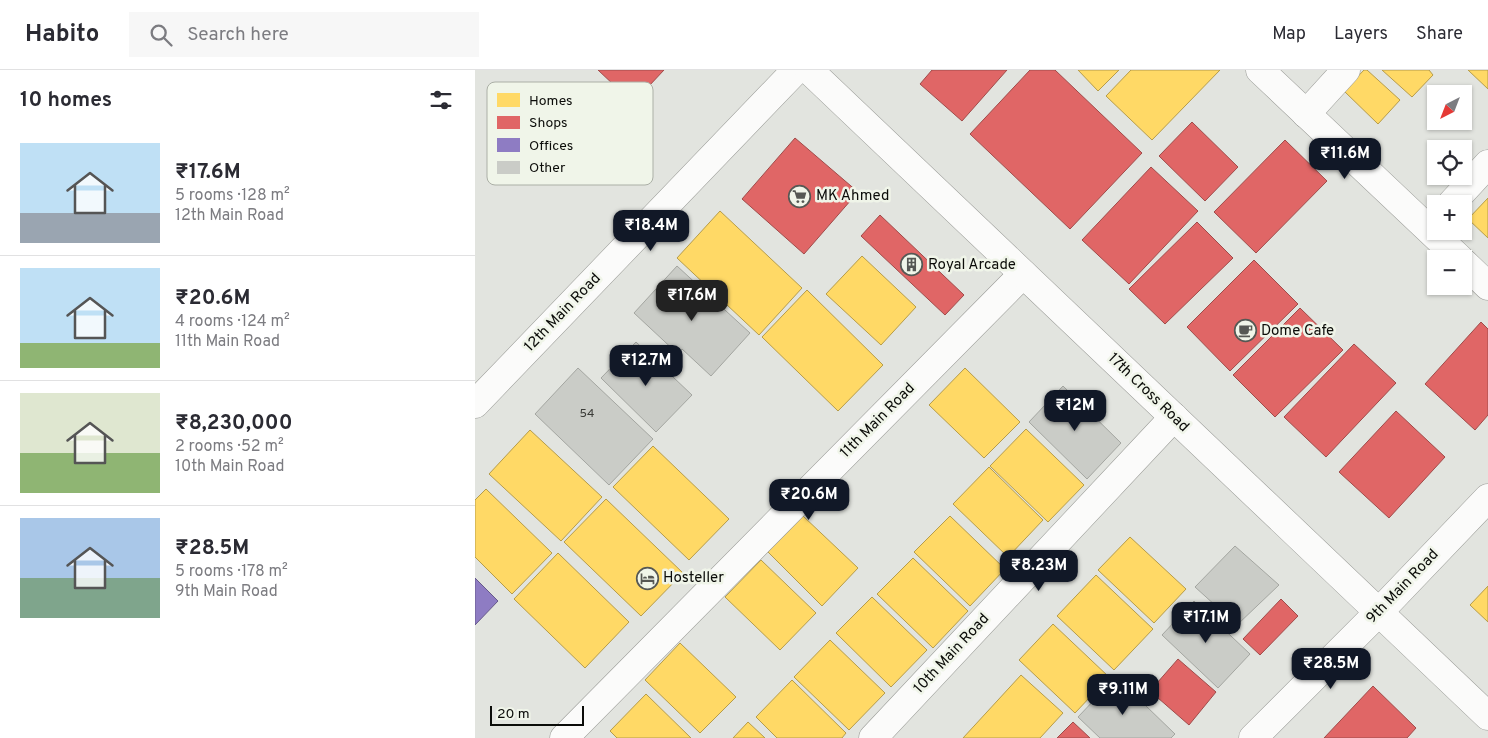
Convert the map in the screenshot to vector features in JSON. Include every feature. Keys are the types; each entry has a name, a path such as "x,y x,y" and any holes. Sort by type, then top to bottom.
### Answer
{"street":[{"name":"12th Main Road","path":"475,404 796,70"},
{"name":"17th Cross Road","path":"809,70 1488,716"},
{"path":"1260,70 1306,114 1427,220"},
{"path":"1306,114 1346,70"},
{"path":"1459,195 1488,164"},
{"path":"1445,240 1453,250"},
{"path":"1472,271 1488,286"},
{"name":"11th Main Road","path":"564,738 1023,274"},
{"name":"10th Main Road","path":"873,738 1174,417"},
{"name":"9th Main Road","path":"1253,738 1379,612 1488,498"}],"building: Homes":[{"path":"1078,70 1119,70 1098,91"},
{"path":"1131,70 1220,70 1152,140 1106,96"},
{"path":"1364,70 1367,70 1400,100 1378,124 1344,91"},
{"path":"1382,70 1429,70 1433,75 1412,97"},
{"path":"1468,70 1488,70 1488,89"},
{"path":"1488,198 1488,238 1472,223 1472,215"},
{"path":"720,211 802,288 759,335 677,258"},
{"path":"862,256 916,307 881,345 826,294"},
{"path":"807,290 883,365 838,411 762,337"},
{"path":"965,368 1020,422 984,458 929,405"},
{"path":"1026,429 1084,485 1048,522 990,466"},
{"path":"530,430 602,497 561,541 489,474"},
{"path":"653,446 729,519 689,560 613,487"},
{"path":"989,467 1043,520 1008,557 953,504"},
{"path":"486,489 552,553 512,594 475,557 475,500"},
{"path":"606,499 683,573 641,616 564,542"},
{"path":"803,516 858,568 822,606 768,552"},
{"path":"950,516 1005,569 970,606 914,552"},
{"path":"1130,537 1186,589 1154,623 1098,570"},
{"path":"558,553 629,622 585,668 514,599"},
{"path":"913,558 968,611 933,648 877,594"},
{"path":"761,560 816,613 780,650 725,597"},
{"path":"1096,575 1153,629 1114,670 1057,616"},
{"path":"1488,586 1488,622 1470,605"},
{"path":"872,597 927,650 891,687 836,633"},
{"path":"1053,624 1109,677 1075,713 1019,660"},
{"path":"830,640 885,693 849,730 794,677"},
{"path":"680,643 736,697 700,733 645,680"},
{"path":"1021,675 1063,713 1040,738 963,738"},
{"path":"792,680 846,733 842,738 777,738 756,717"},
{"path":"646,694 691,738 617,738 610,731"},
{"path":"748,722 765,738 733,738"}],"building: Shops":[{"path":"598,70 664,70 653,82 611,82"},
{"path":"932,70 1007,70 962,121 920,84"},
{"path":"1030,70 1055,70 1142,153 1070,229 970,134"},
{"path":"1192,122 1238,167 1205,201 1159,156"},
{"name":"MK Ahmed","path":"795,138 858,192 804,254 742,199"},
{"path":"1285,140 1327,181 1256,253 1214,212"},
{"path":"1151,167 1198,211 1129,284 1082,240"},
{"name":"Royal Arcade","path":"880,215 964,295 945,315 861,236"},
{"path":"1197,222 1233,258 1165,324 1129,289"},
{"path":"1254,260 1298,304 1230,371 1187,327"},
{"path":"1300,308 1343,350 1275,417 1233,375"},
{"path":"1481,322 1488,329 1488,415 1475,430 1425,384"},
{"path":"1354,344 1396,383 1326,457 1284,417"},
{"path":"1396,411 1445,457 1389,518 1339,472"},
{"path":"1281,599 1298,616 1260,655 1243,639"},
{"path":"1178,659 1216,692 1189,725 1150,691"},
{"path":"1373,686 1416,728 1407,738 1324,738"},
{"path":"1073,722 1090,738 1057,738"}],"building: Offices":[{"path":"475,578 498,601 475,625"}],"building: Other":[{"path":"677,266 750,333 711,376 682,349 678,354 634,313"},
{"path":"636,342 692,395 656,432 601,378"},
{"path":"578,368 653,439 609,485 535,414"},
{"path":"1063,386 1121,443 1087,479 1029,422"},
{"path":"1235,546 1279,585 1237,625 1195,587"},
{"path":"1194,601 1250,654 1218,688 1162,635"},
{"path":"1116,677 1175,734 1171,738 1100,738 1078,717"}],"place":[{"name":"MK Ahmed","path":"800,196"},
{"name":"Royal Arcade","path":"912,265"},
{"name":"Dome Cafe","path":"1245,331"},
{"name":"Hosteller","path":"647,578"}]}
